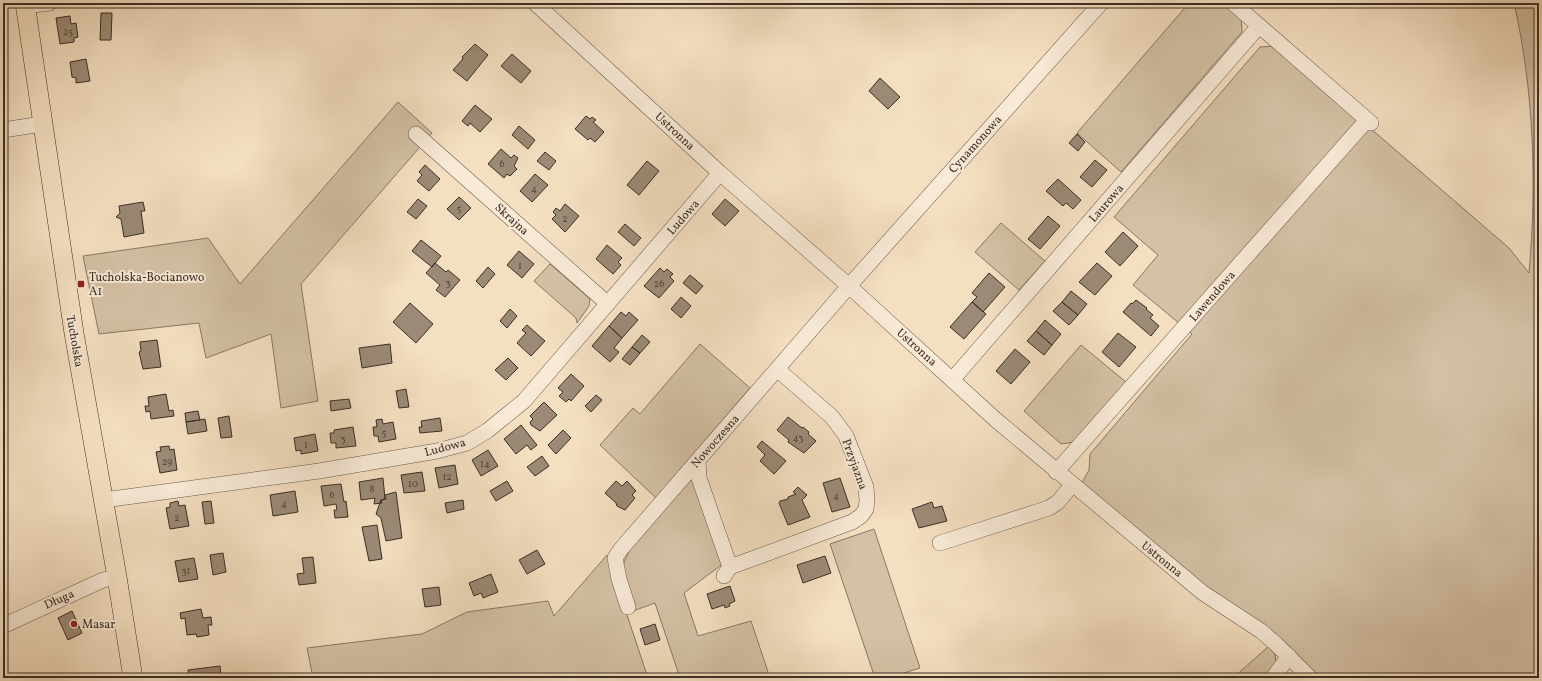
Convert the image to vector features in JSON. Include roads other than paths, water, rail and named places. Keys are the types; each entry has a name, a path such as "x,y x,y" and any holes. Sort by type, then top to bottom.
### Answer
{"main road":[{"name":"Tucholska","path":"25,5 74,332 104,500 133,678"}],"street":[{"path":"25,5 50,3"},
{"name":"Ustronna","path":"535,3 720,173 849,286 996,420 1056,472 1203,593 1261,631 1289,656 1310,678"},
{"name":"Cynamonowa","path":"849,286 1101,3"},
{"path":"1233,3 1259,26"},
{"name":"Lawendowa","path":"1056,472 1369,122 1259,26"},
{"name":"Laurowa","path":"952,380 1259,26"},
{"path":"3,130 42,124"},
{"name":"Skrajna","path":"416,134 608,304"},
{"name":"Ludowa","path":"104,500 319,471 437,451 466,443 487,431 524,401 720,173"},
{"name":"Nowoczesna","path":"628,607 619,579 615,558 849,286"},
{"name":"Przyjazna","path":"698,460 699,478 727,571 852,522 861,516 866,509 866,487 846,436 832,417 777,370"},
{"path":"940,543 1049,508 1058,502 1072,485"},
{"name":"Długa","path":"3,626 103,580 117,577"},
{"path":"1273,678 1289,656"}],"place":[{"name":"Tucholska-Bocianowo A1","path":"81,284"},
{"name":"Masar","path":"74,624"}]}
